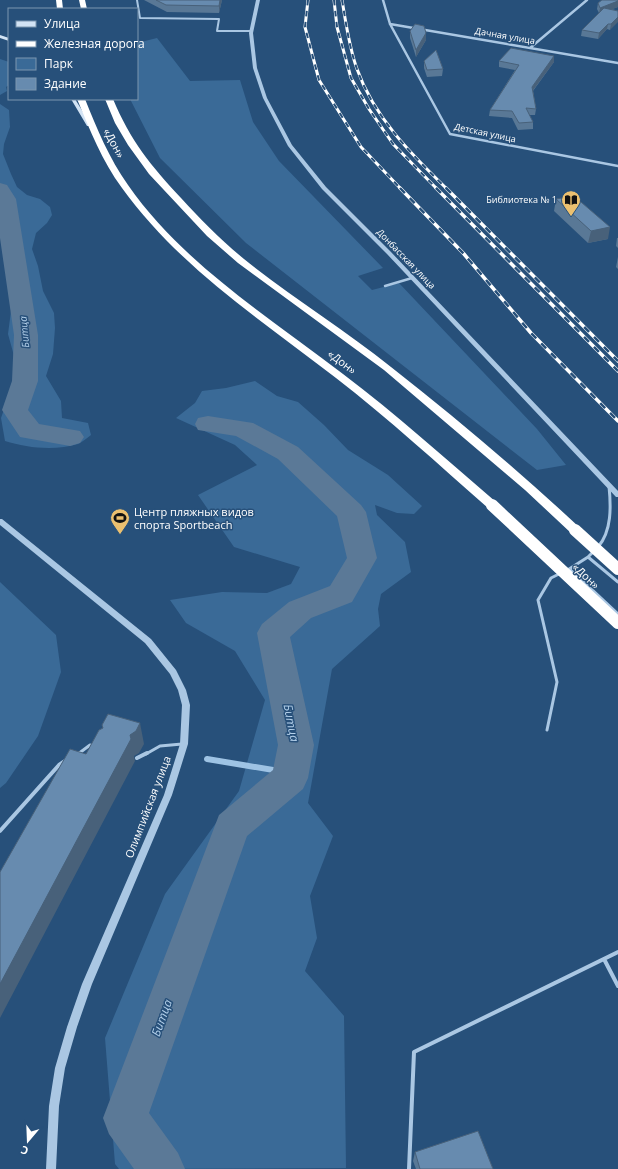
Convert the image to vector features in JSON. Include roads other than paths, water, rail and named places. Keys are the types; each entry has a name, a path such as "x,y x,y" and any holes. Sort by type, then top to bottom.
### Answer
{"highway":[{"name":"«Дон»","path":"81,100 89,125 128,193 164,236 204,273 340,376 408,431 492,505 618,623"},
{"name":"«Дон»","path":"109,100 119,123 132,145 152,172 210,234 241,261 387,368 529,487 618,569"}],"main road":[{"path":"74,100 89,125"}],"street":[{"name":"Донбасская улица","path":"258,0 251,31 255,68 265,98 290,145 324,188 412,278 618,495"},
{"name":"Детская улица","path":"383,0 390,24 450,134 618,166"},
{"path":"530,48 587,0"},
{"name":"Дачная улица","path":"390,24 618,63"},
{"name":"Олимпийская улица","path":"0,521 148,641 173,672 182,690 186,705 184,744 168,795 87,984 60,1068 54,1106 51,1169"}],"lane":[{"path":"138,9 140,18 219,19 216,31 251,31"},
{"path":"385,286 412,278"},
{"path":"547,730 557,682 538,600 551,578 570,569 588,557 606,539 611,504 609,486"},
{"path":"588,557 618,582"},
{"path":"570,569 618,614"},
{"path":"137,758 160,746 184,744"},
{"path":"0,832 59,765 90,745 100,748"},
{"path":"410,1169 414,1052 618,952"},
{"path":"604,959 618,986"}],"waterway":[{"name":"Битца","path":"0,189 5,199 26,335 25,381 15,410 30,431 70,437"},
{"name":"Битца","path":"0,217 8,216"},
{"name":"Битца","path":"162,1169 125,1118 232,826 290,778 296,745 273,633 300,610 341,594 362,558 351,512 288,453 243,429 208,424"},
{"path":"207,759 291,773"}],"railway":[{"path":"308,0 305,27 319,80 361,147 401,189"},
{"path":"334,0 337,27 351,78 369,109 393,144 437,189"},
{"path":"342,0 354,61 364,87 383,119 395,134 446,188"},
{"path":"400,188 464,254 531,333 618,421"},
{"path":"436,188 618,371"},
{"path":"446,188 618,361"}],"place":[{"name":"Библиотека № 1","path":"571,217"},
{"name":"Центр пляжных видов спорта Sportbeach","path":"120,535"}]}
